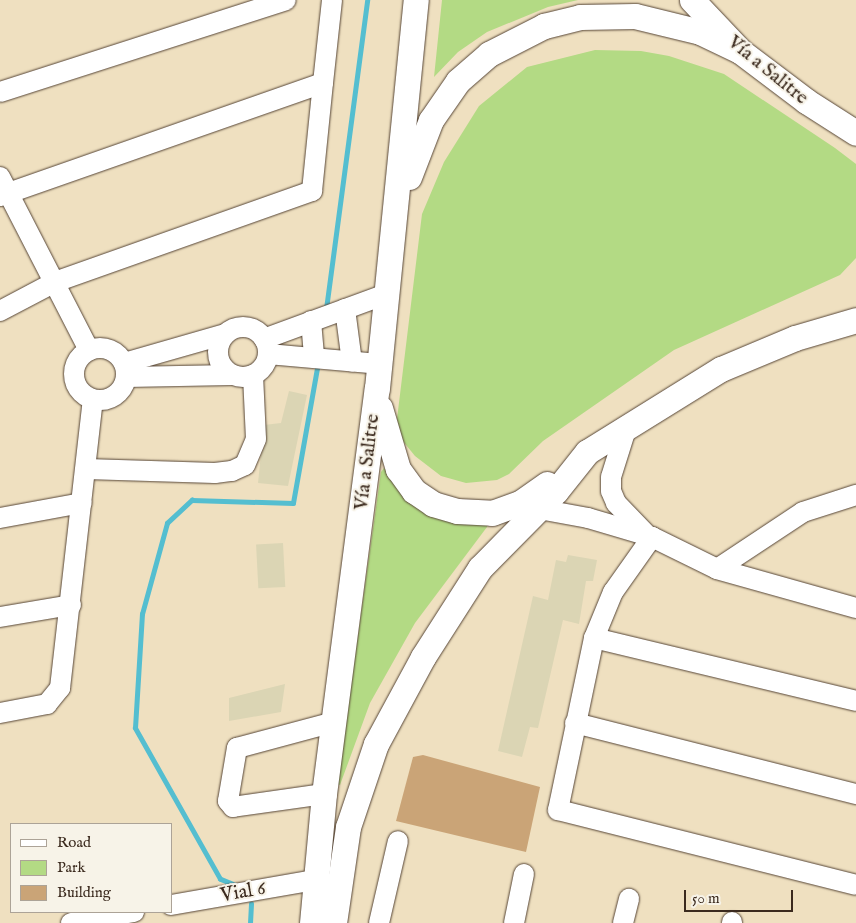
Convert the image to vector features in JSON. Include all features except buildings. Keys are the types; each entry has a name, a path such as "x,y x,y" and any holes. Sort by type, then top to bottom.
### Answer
{"main road":[{"name":"Vía a Salitre","path":"312,923 314,880 324,794 378,376 395,227 416,0"},
{"name":"Vía a Salitre","path":"692,0 740,52 806,101 855,133"},
{"path":"395,227 417,154 439,107 465,74 516,38 562,20 618,15 663,21 700,32 740,52"},
{"path":"795,338 856,300"},
{"path":"378,376 385,430 398,469 418,494 443,508 479,513 510,508 528,499 587,452 721,369 795,338 856,320"},
{"path":"334,923 348,827 376,744 423,657 480,568 539,509 587,452"}],"street":[{"path":"0,92 286,0"},
{"path":"0,311 55,282 312,191 332,0"},
{"path":"89,350 55,282 3,188 323,83"},
{"path":"266,346 311,321 386,294"},
{"path":"345,309 352,362"},
{"path":"311,321 314,358"},
{"path":"125,370 113,351 96,348 89,350 81,356 73,372 78,390 93,400 105,400 115,396 125,370 246,328 266,346 314,358 352,362 378,376"},
{"path":"225,334 219,344 218,356 223,367 232,375"},
{"path":"125,370 253,375 263,366 266,346"},
{"path":"86,469 215,473 232,471 245,465 256,439 253,375"},
{"path":"0,712 47,704 56,696 60,688 71,606 93,400"},
{"path":"627,426 611,478 612,491 616,503 649,535"},
{"path":"717,569 803,512 856,495"},
{"path":"0,518 82,503"},
{"path":"539,509 588,518 649,535 717,569 856,608"},
{"path":"649,535 613,592 594,638 557,802 558,810 856,885"},
{"path":"0,617 71,606"},
{"path":"594,638 856,701"},
{"path":"324,794 233,807 228,801 237,748 334,722"},
{"path":"575,723 856,794"},
{"path":"380,923 398,842"},
{"path":"514,923 524,874"},
{"name":"Vial 6","path":"172,905 314,880"},
{"path":"623,923 629,899"},
{"path":"71,923 128,913"}],"shaded area":[{"path":"289,391 307,395 288,486 258,483 264,425 281,423"},
{"path":"283,543 285,587 258,588 256,544"},
{"path":"568,555 597,560 593,581 586,581 579,624 563,620 538,728 530,727 522,757 498,751 533,596 548,600 556,560 566,562"},
{"path":"285,684 281,712 229,721 229,698"}],"green space":[{"path":"442,0 578,0 548,7 487,32 458,52 434,77"},
{"path":"595,50 641,51 669,56 724,74 856,164 856,258 840,275 674,350 543,441 509,474 497,480 466,483 441,476 415,456 402,440 397,419 422,214 444,162 479,106 527,67"},
{"path":"384,468 406,495 487,521 487,527 415,623 370,703 340,785 337,784 381,472"}],"waterway":[{"path":"326,309 367,0"},
{"path":"237,886 220,879 135,728 142,614 167,523 192,500 293,503 318,362"},
{"path":"250,923 251,904"}]}
